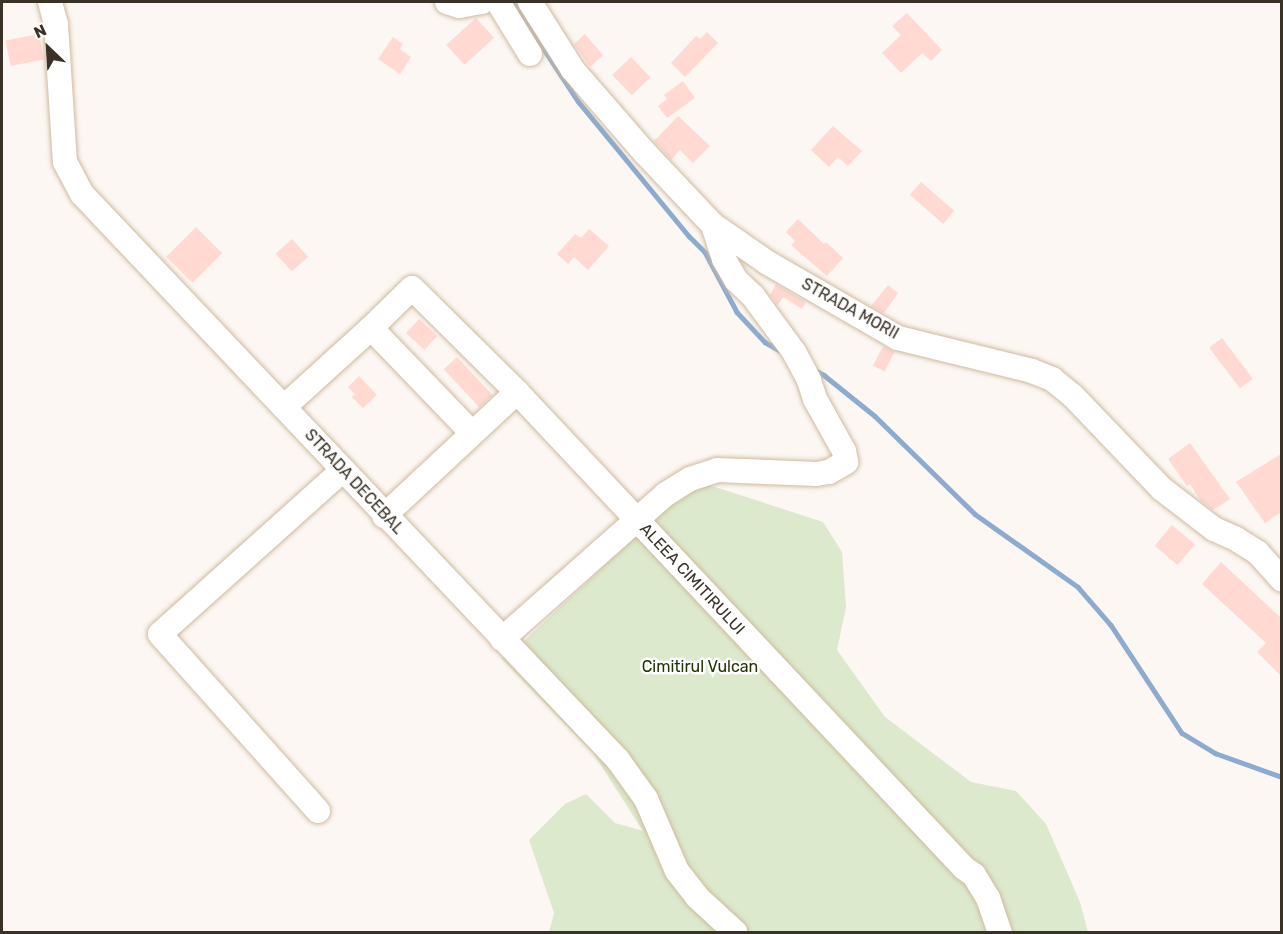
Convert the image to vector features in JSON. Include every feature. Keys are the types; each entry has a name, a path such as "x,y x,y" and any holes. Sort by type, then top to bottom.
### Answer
{"street":[{"name":"STRADA DECEBAL","path":"50,2 56,24 65,162 82,194 384,516 618,760 646,799 677,871 698,897 735,933"},
{"path":"447,2 459,6 482,2"},
{"path":"498,2 530,54"},
{"name":"STRADA MORII","path":"530,2 573,70 645,153 713,225 768,263 898,338 1032,370 1052,380 1074,396 1162,489 1214,529 1258,553 1281,580"},
{"path":"502,639 666,494 702,473 717,470 816,474 829,472 846,462 844,451 815,399 809,380 794,352 753,296 736,280 724,259 713,225"},
{"name":"ALEEA CIMITIRULUI","path":"371,328 412,288 517,392 964,868 974,875 988,897 1000,933"},
{"path":"284,407 371,328 472,433"},
{"path":"384,516 517,392"},
{"path":"318,811 160,634 342,470"}],"green space":[{"name":"Cimitirul Vulcan","path":"692,484 709,485 823,522 842,552 846,607 837,650 885,717 971,782 1016,791 1046,824 1080,902 1088,932 549,932 554,913 529,840 565,804 586,794 615,823 643,831 593,753 501,658 523,642"}],"building":[{"path":"907,13 942,50 931,61 922,53 901,73 882,53 901,35 892,26"},
{"path":"476,18 494,38 464,65 446,45"},
{"path":"707,32 718,43 685,77 671,63 696,36 700,39"},
{"path":"39,34 44,60 11,66 6,40"},
{"path":"585,34 603,55 590,67 574,44"},
{"path":"393,37 403,44 400,49 411,57 400,74 378,59"},
{"path":"631,57 650,77 632,95 612,75"},
{"path":"683,81 695,98 667,118 658,106 667,99 664,95"},
{"path":"678,116 710,146 693,163 680,150 671,160 654,141"},
{"path":"833,126 862,151 848,166 838,157 829,167 811,150"},
{"path":"921,182 954,211 943,224 910,195"},
{"path":"798,219 824,244 826,242 843,258 827,276 791,245 795,241 786,232"},
{"path":"196,227 222,253 192,283 166,257"},
{"path":"589,229 609,246 588,270 574,257 568,264 557,254 575,234 581,238"},
{"path":"292,239 308,257 292,272 276,254"},
{"path":"776,284 806,302 802,309 783,297 778,305 770,295"},
{"path":"888,285 898,293 884,313 871,306"},
{"path":"419,319 437,336 424,350 406,333"},
{"path":"1222,338 1253,379 1240,388 1209,348"},
{"path":"883,346 895,352 885,372 873,366"},
{"path":"457,357 492,395 479,407 444,369"},
{"path":"359,376 377,395 363,408 352,397 355,394 348,387"},
{"path":"1190,443 1230,499 1213,510 1200,500 1190,484 1187,486 1168,459"},
{"path":"1281,454 1281,512 1265,523 1236,482"},
{"path":"1172,525 1195,544 1178,565 1155,546"},
{"path":"1221,562 1281,618 1281,676 1257,652 1266,643 1202,584"}],"waterway":[{"path":"513,2 578,101 689,236 705,252 737,312 765,342 782,352"},
{"path":"813,369 824,375 875,416 975,514 1078,587 1111,625 1182,733 1215,753 1282,777"}]}
